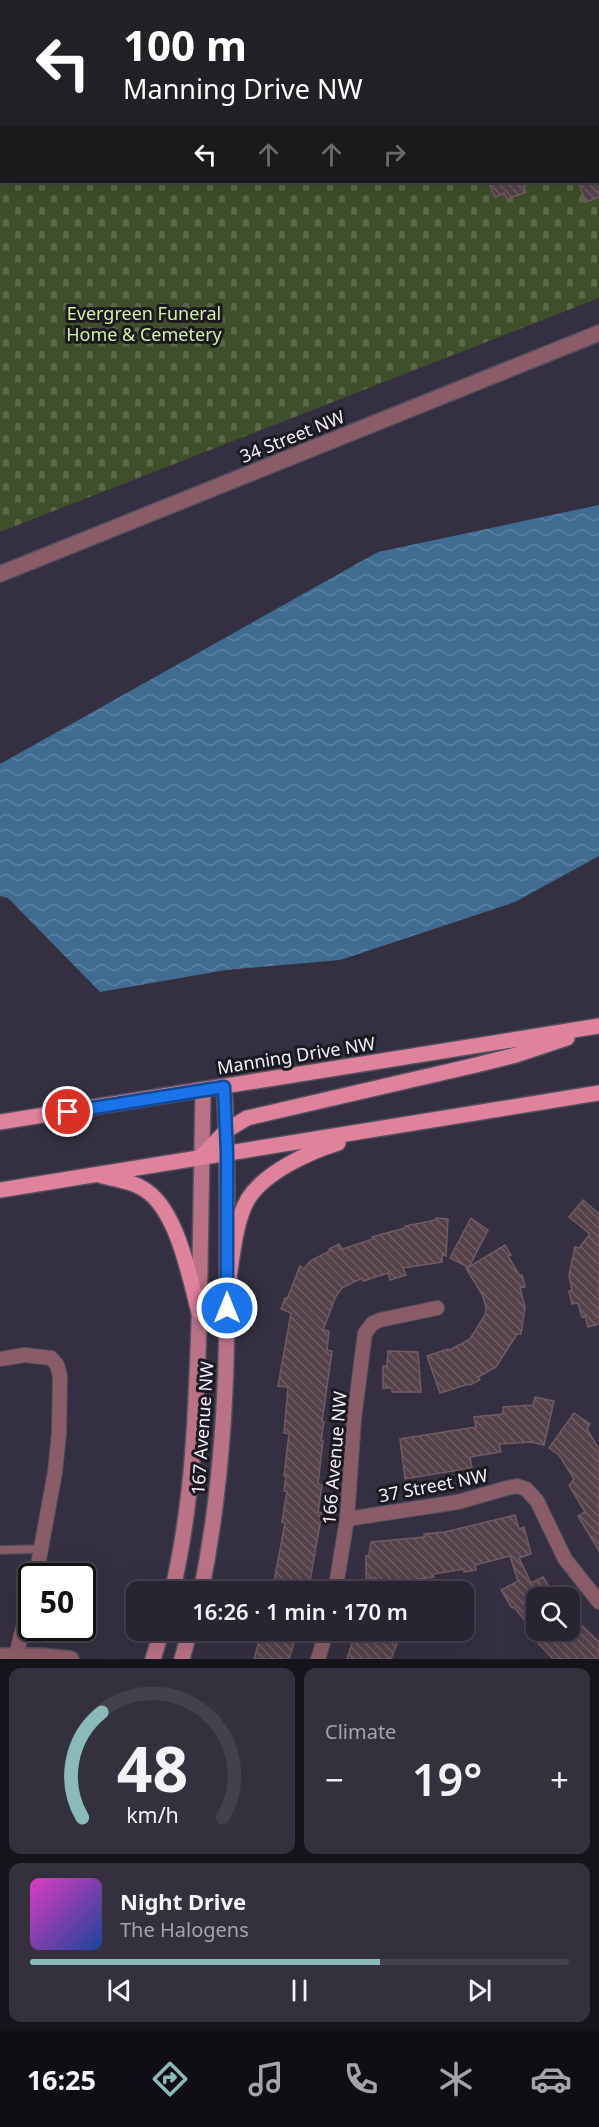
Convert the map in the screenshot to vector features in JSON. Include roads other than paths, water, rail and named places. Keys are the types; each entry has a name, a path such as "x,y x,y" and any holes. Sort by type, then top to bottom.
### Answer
{"main road":[{"name":"Manning Drive NW","path":"0,1122 599,1027"},
{"path":"202,1156 227,1130 247,1118 516,1055 599,1027"},
{"name":"167 Avenue NW","path":"203,1581 222,1459 226,1400 228,1285 227,1130 224,1087"},
{"name":"167 Avenue NW","path":"174,1581 194,1455 203,1090"},
{"path":"0,1190 599,1093"},
{"path":"228,1285 237,1232 249,1197 277,1173 314,1151 381,1128"},
{"path":"96,1174 143,1188 164,1208 178,1239 199,1312"},
{"path":"153,1659 159,1641"},
{"path":"182,1659 187,1641"}],"street":[{"name":"34 Street NW","path":"0,574 599,333"},
{"name":"166 Avenue NW","path":"337,1581 347,1519 363,1343 368,1327 390,1317 437,1308"},
{"path":"0,1359 26,1354 51,1358 57,1365 60,1376 59,1433 55,1472 39,1563"},
{"name":"37 Street NW","path":"347,1519 458,1502 517,1486 526,1488 537,1502 565,1559 597,1597"},
{"path":"16,1657 20,1641"},
{"path":"318,1659 324,1641"},
{"path":"0,1656 71,1659"}],"lane":[{"path":"0,1550 42,1549"}],"water":[{"path":"599,505 599,856 515,902 340,960 226,970 100,992 8,898 0,896 0,764 378,552"}],"park label":[{"name":"Evergreen Funeral Home & Cemetery","path":"144,323"}]}
